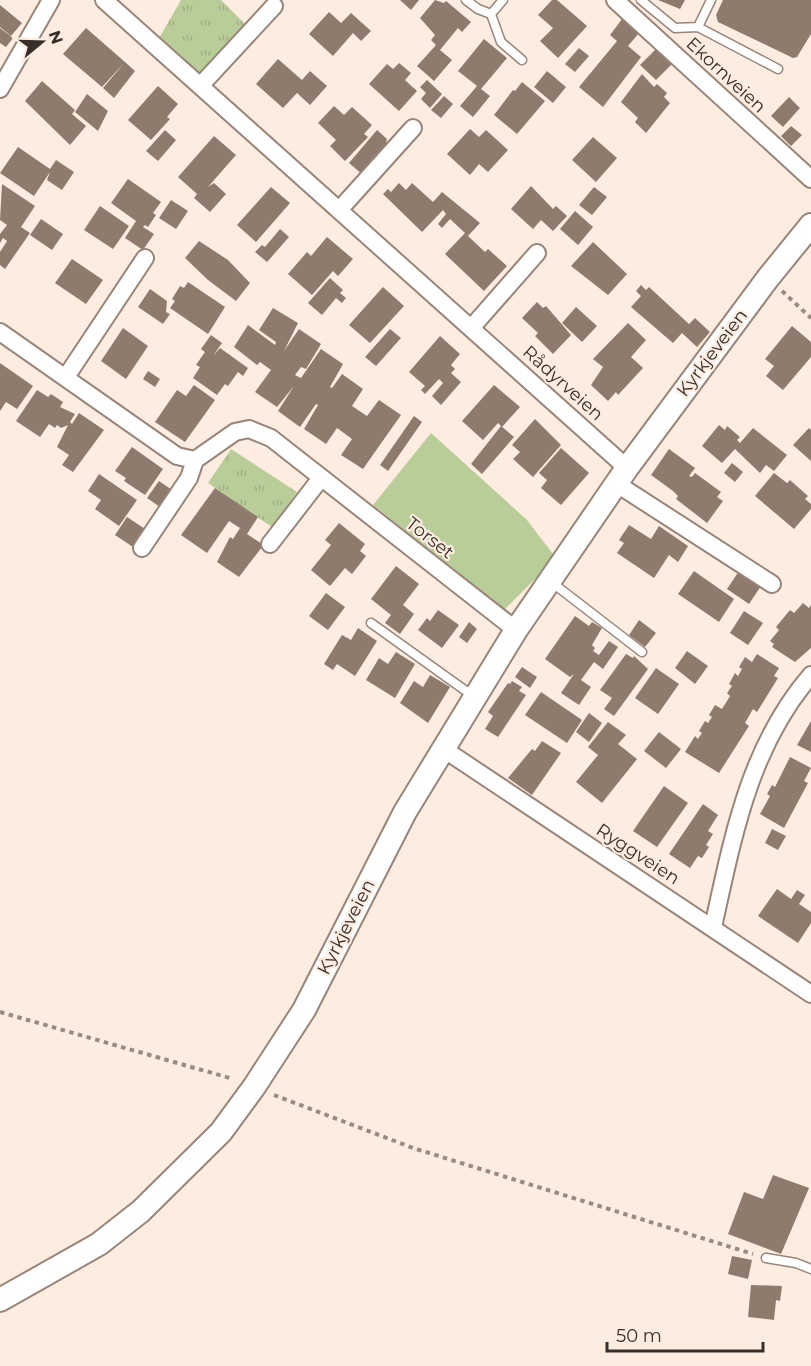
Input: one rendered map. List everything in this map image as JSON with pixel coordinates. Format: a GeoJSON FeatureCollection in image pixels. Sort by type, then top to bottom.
{"type":"FeatureCollection","features":[{"type":"Feature","properties":{"kind":"street"},"geometry":{"type":"LineString","coordinates":[[0,89],[51,0]]}},
{"type":"Feature","properties":{"kind":"street","name":"Rådyrveien"},"geometry":{"type":"LineString","coordinates":[[104,0],[472,327],[622,476]]}},
{"type":"Feature","properties":{"kind":"street","name":"Ekornveien"},"geometry":{"type":"LineString","coordinates":[[615,0],[811,179]]}},
{"type":"Feature","properties":{"kind":"street"},"geometry":{"type":"LineString","coordinates":[[200,86],[274,6]]}},
{"type":"Feature","properties":{"kind":"street"},"geometry":{"type":"LineString","coordinates":[[340,209],[413,128]]}},
{"type":"Feature","properties":{"kind":"street","name":"Kyrkjeveien"},"geometry":{"type":"LineString","coordinates":[[0,1300],[99,1244],[141,1211],[221,1132],[254,1087],[304,1010],[405,812],[516,630],[622,476],[768,278],[811,225]]}},
{"type":"Feature","properties":{"kind":"street"},"geometry":{"type":"LineString","coordinates":[[472,327],[537,253]]}},
{"type":"Feature","properties":{"kind":"street"},"geometry":{"type":"LineString","coordinates":[[66,377],[145,258]]}},
{"type":"Feature","properties":{"kind":"street"},"geometry":{"type":"LineString","coordinates":[[0,332],[177,456],[195,460],[189,478],[142,548]]}},
{"type":"Feature","properties":{"kind":"street","name":"Torset"},"geometry":{"type":"LineString","coordinates":[[195,460],[235,432],[249,429],[272,438],[516,630]]}},
{"type":"Feature","properties":{"kind":"street"},"geometry":{"type":"LineString","coordinates":[[622,476],[772,584]]}},
{"type":"Feature","properties":{"kind":"street"},"geometry":{"type":"LineString","coordinates":[[270,544],[321,478]]}},
{"type":"Feature","properties":{"kind":"street"},"geometry":{"type":"LineString","coordinates":[[713,927],[735,827],[752,774],[776,725],[811,675]]}},
{"type":"Feature","properties":{"kind":"street","name":"Ryggveien"},"geometry":{"type":"LineString","coordinates":[[442,748],[811,993]]}},
{"type":"Feature","properties":{"kind":"lane"},"geometry":{"type":"LineString","coordinates":[[466,0],[477,9],[491,14]]}},
{"type":"Feature","properties":{"kind":"lane"},"geometry":{"type":"LineString","coordinates":[[491,14],[503,0]]}},
{"type":"Feature","properties":{"kind":"lane"},"geometry":{"type":"LineString","coordinates":[[641,0],[675,28],[698,27],[778,69]]}},
{"type":"Feature","properties":{"kind":"lane"},"geometry":{"type":"LineString","coordinates":[[698,27],[711,0]]}},
{"type":"Feature","properties":{"kind":"lane"},"geometry":{"type":"LineString","coordinates":[[491,14],[501,42],[522,60]]}},
{"type":"Feature","properties":{"kind":"lane"},"geometry":{"type":"LineString","coordinates":[[550,581],[642,652]]}},
{"type":"Feature","properties":{"kind":"lane"},"geometry":{"type":"LineString","coordinates":[[371,623],[474,697]]}},
{"type":"Feature","properties":{"kind":"lane"},"geometry":{"type":"LineString","coordinates":[[766,1258],[783,1260],[811,1269]]}},
{"type":"Feature","properties":{"kind":"path"},"geometry":{"type":"LineString","coordinates":[[768,278],[811,318]]}},
{"type":"Feature","properties":{"kind":"path"},"geometry":{"type":"LineString","coordinates":[[0,1012],[158,1056],[254,1087],[413,1148],[604,1210],[766,1258]]}},
{"type":"Feature","properties":{"kind":"green space"},"geometry":{"type":"Polygon","coordinates":[[[181,0],[221,0],[252,31],[204,77],[158,40],[181,0]]]}},
{"type":"Feature","properties":{"kind":"green space"},"geometry":{"type":"Polygon","coordinates":[[[431,433],[527,520],[556,558],[505,609],[373,505],[431,433]]]}},
{"type":"Feature","properties":{"kind":"green space"},"geometry":{"type":"Polygon","coordinates":[[[231,449],[297,492],[272,527],[208,483],[231,449]]]}},
{"type":"Feature","properties":{"kind":"building"},"geometry":{"type":"Polygon","coordinates":[[[400,0],[419,0],[411,10],[400,0]]]}},
{"type":"Feature","properties":{"kind":"building"},"geometry":{"type":"Polygon","coordinates":[[[435,0],[444,3],[446,1],[471,22],[462,32],[458,28],[440,50],[452,60],[434,81],[417,66],[436,45],[431,40],[435,35],[420,18],[435,0]]]}},
{"type":"Feature","properties":{"kind":"building"},"geometry":{"type":"Polygon","coordinates":[[[552,0],[557,0],[587,26],[558,58],[540,41],[553,28],[538,15],[552,0]]]}},
{"type":"Feature","properties":{"kind":"building"},"geometry":{"type":"Polygon","coordinates":[[[658,0],[685,0],[680,9],[658,0]]]}},
{"type":"Feature","properties":{"kind":"building"},"geometry":{"type":"Polygon","coordinates":[[[723,0],[811,0],[811,34],[797,57],[793,58],[718,22],[716,15],[723,0]]]}},
{"type":"Feature","properties":{"kind":"building"},"geometry":{"type":"Polygon","coordinates":[[[0,5],[22,23],[11,36],[0,27],[0,5]]]}},
{"type":"Feature","properties":{"kind":"building"},"geometry":{"type":"Polygon","coordinates":[[[329,12],[341,23],[351,13],[371,31],[361,41],[353,33],[333,56],[309,34],[329,12]]]}},
{"type":"Feature","properties":{"kind":"building"},"geometry":{"type":"Polygon","coordinates":[[[622,19],[639,33],[628,46],[641,57],[603,107],[579,87],[617,41],[610,35],[622,19]]]}},
{"type":"Feature","properties":{"kind":"building"},"geometry":{"type":"Polygon","coordinates":[[[0,28],[13,38],[6,47],[0,43],[0,28]]]}},
{"type":"Feature","properties":{"kind":"building"},"geometry":{"type":"Polygon","coordinates":[[[86,28],[125,62],[102,87],[63,54],[86,28]]]}},
{"type":"Feature","properties":{"kind":"building"},"geometry":{"type":"Polygon","coordinates":[[[484,39],[507,58],[481,89],[490,96],[473,117],[460,106],[477,86],[458,71],[484,39]]]}},
{"type":"Feature","properties":{"kind":"building"},"geometry":{"type":"Polygon","coordinates":[[[579,48],[589,56],[575,72],[565,64],[579,48]]]}},
{"type":"Feature","properties":{"kind":"building"},"geometry":{"type":"Polygon","coordinates":[[[656,49],[672,64],[656,80],[640,65],[656,49]]]}},
{"type":"Feature","properties":{"kind":"building"},"geometry":{"type":"Polygon","coordinates":[[[278,59],[302,80],[310,71],[327,86],[310,105],[297,93],[283,108],[256,84],[278,59]]]}},
{"type":"Feature","properties":{"kind":"building"},"geometry":{"type":"Polygon","coordinates":[[[125,62],[135,71],[114,98],[103,88],[125,62]]]}},
{"type":"Feature","properties":{"kind":"building"},"geometry":{"type":"Polygon","coordinates":[[[399,63],[411,73],[405,80],[417,91],[399,111],[369,84],[387,64],[393,69],[399,63]]]}},
{"type":"Feature","properties":{"kind":"building"},"geometry":{"type":"Polygon","coordinates":[[[547,71],[566,87],[553,103],[534,87],[547,71]]]}},
{"type":"Feature","properties":{"kind":"building"},"geometry":{"type":"Polygon","coordinates":[[[642,74],[654,87],[657,84],[667,93],[664,97],[670,103],[646,133],[635,122],[638,118],[621,102],[642,74]]]}},
{"type":"Feature","properties":{"kind":"building"},"geometry":{"type":"Polygon","coordinates":[[[427,80],[442,94],[430,108],[421,99],[426,93],[420,87],[427,80]]]}},
{"type":"Feature","properties":{"kind":"building"},"geometry":{"type":"Polygon","coordinates":[[[42,81],[75,110],[72,114],[86,126],[70,145],[25,101],[42,81]]]}},
{"type":"Feature","properties":{"kind":"building"},"geometry":{"type":"Polygon","coordinates":[[[522,82],[545,101],[517,134],[494,115],[522,82]]]}},
{"type":"Feature","properties":{"kind":"building"},"geometry":{"type":"Polygon","coordinates":[[[158,86],[178,104],[167,117],[170,119],[151,140],[128,120],[158,86]]]}},
{"type":"Feature","properties":{"kind":"building"},"geometry":{"type":"Polygon","coordinates":[[[87,94],[108,111],[98,131],[75,112],[87,94]]]}},
{"type":"Feature","properties":{"kind":"building"},"geometry":{"type":"Polygon","coordinates":[[[444,96],[453,104],[441,118],[431,110],[444,96]]]}},
{"type":"Feature","properties":{"kind":"building"},"geometry":{"type":"Polygon","coordinates":[[[789,97],[800,108],[783,127],[771,116],[789,97]]]}},
{"type":"Feature","properties":{"kind":"building"},"geometry":{"type":"Polygon","coordinates":[[[334,106],[344,115],[352,107],[372,125],[364,134],[368,137],[345,161],[330,146],[336,140],[318,123],[334,106]]]}},
{"type":"Feature","properties":{"kind":"building"},"geometry":{"type":"Polygon","coordinates":[[[791,126],[802,135],[791,146],[781,136],[791,126]]]}},
{"type":"Feature","properties":{"kind":"building"},"geometry":{"type":"Polygon","coordinates":[[[470,129],[479,137],[486,130],[508,150],[488,172],[479,164],[470,175],[447,154],[470,129]]]}},
{"type":"Feature","properties":{"kind":"building"},"geometry":{"type":"Polygon","coordinates":[[[165,130],[176,140],[158,161],[146,151],[165,130]]]}},
{"type":"Feature","properties":{"kind":"building"},"geometry":{"type":"Polygon","coordinates":[[[377,130],[387,139],[385,148],[362,174],[349,163],[377,130]]]}},
{"type":"Feature","properties":{"kind":"building"},"geometry":{"type":"Polygon","coordinates":[[[214,136],[236,155],[208,187],[214,183],[226,194],[210,212],[194,198],[197,194],[178,177],[214,136]]]}},
{"type":"Feature","properties":{"kind":"building"},"geometry":{"type":"Polygon","coordinates":[[[593,137],[617,158],[596,182],[572,160],[593,137]]]}},
{"type":"Feature","properties":{"kind":"building"},"geometry":{"type":"Polygon","coordinates":[[[18,147],[50,169],[56,160],[74,172],[62,190],[47,180],[50,172],[34,196],[0,173],[18,147]]]}},
{"type":"Feature","properties":{"kind":"building"},"geometry":{"type":"Polygon","coordinates":[[[128,179],[161,202],[153,213],[156,215],[148,227],[145,225],[143,227],[154,234],[143,250],[125,238],[136,221],[111,203],[128,179]]]}},
{"type":"Feature","properties":{"kind":"building"},"geometry":{"type":"Polygon","coordinates":[[[399,183],[406,190],[412,183],[433,202],[442,192],[480,223],[468,236],[485,252],[488,249],[507,266],[484,291],[445,254],[465,233],[450,219],[442,228],[438,224],[446,214],[443,210],[422,232],[383,194],[388,189],[391,192],[399,183]]]}},
{"type":"Feature","properties":{"kind":"building"},"geometry":{"type":"Polygon","coordinates":[[[2,184],[35,206],[21,227],[30,233],[5,269],[0,265],[0,252],[7,241],[3,238],[0,243],[0,234],[7,225],[0,220],[2,184]]]}},
{"type":"Feature","properties":{"kind":"building"},"geometry":{"type":"Polygon","coordinates":[[[531,186],[553,209],[556,206],[567,216],[553,231],[541,220],[533,229],[511,209],[531,186]]]}},
{"type":"Feature","properties":{"kind":"building"},"geometry":{"type":"Polygon","coordinates":[[[271,187],[290,203],[256,242],[237,225],[271,187]]]}},
{"type":"Feature","properties":{"kind":"building"},"geometry":{"type":"Polygon","coordinates":[[[594,187],[607,197],[592,215],[579,205],[594,187]]]}},
{"type":"Feature","properties":{"kind":"building"},"geometry":{"type":"Polygon","coordinates":[[[171,200],[188,211],[176,229],[159,218],[171,200]]]}},
{"type":"Feature","properties":{"kind":"building"},"geometry":{"type":"Polygon","coordinates":[[[100,206],[129,226],[113,249],[84,230],[100,206]]]}},
{"type":"Feature","properties":{"kind":"building"},"geometry":{"type":"Polygon","coordinates":[[[575,211],[593,227],[578,245],[560,229],[575,211]]]}},
{"type":"Feature","properties":{"kind":"building"},"geometry":{"type":"Polygon","coordinates":[[[41,219],[63,234],[52,250],[30,235],[41,219]]]}},
{"type":"Feature","properties":{"kind":"building"},"geometry":{"type":"Polygon","coordinates":[[[280,229],[289,237],[267,262],[255,252],[262,245],[265,247],[280,229]]]}},
{"type":"Feature","properties":{"kind":"building"},"geometry":{"type":"Polygon","coordinates":[[[327,237],[353,259],[338,276],[333,271],[312,295],[288,274],[307,252],[311,256],[327,237]]]}},
{"type":"Feature","properties":{"kind":"building"},"geometry":{"type":"Polygon","coordinates":[[[199,241],[228,260],[250,283],[236,301],[208,280],[185,258],[199,241]]]}},
{"type":"Feature","properties":{"kind":"building"},"geometry":{"type":"Polygon","coordinates":[[[593,242],[627,274],[608,295],[571,266],[593,242]]]}},
{"type":"Feature","properties":{"kind":"building"},"geometry":{"type":"Polygon","coordinates":[[[72,259],[103,280],[86,304],[55,283],[72,259]]]}},
{"type":"Feature","properties":{"kind":"building"},"geometry":{"type":"Polygon","coordinates":[[[330,278],[343,290],[340,293],[346,298],[342,303],[336,298],[322,315],[308,303],[330,278]]]}},
{"type":"Feature","properties":{"kind":"building"},"geometry":{"type":"Polygon","coordinates":[[[188,282],[225,307],[208,334],[170,308],[175,301],[172,299],[180,286],[184,288],[188,282]]]}},
{"type":"Feature","properties":{"kind":"building"},"geometry":{"type":"Polygon","coordinates":[[[641,285],[646,290],[649,287],[689,324],[695,318],[710,332],[697,347],[682,333],[673,343],[631,307],[641,296],[636,291],[641,285]]]}},
{"type":"Feature","properties":{"kind":"building"},"geometry":{"type":"Polygon","coordinates":[[[383,287],[404,306],[370,343],[349,325],[383,287]]]}},
{"type":"Feature","properties":{"kind":"building"},"geometry":{"type":"Polygon","coordinates":[[[150,289],[167,301],[166,312],[170,314],[163,324],[138,307],[150,289]]]}},
{"type":"Feature","properties":{"kind":"building"},"geometry":{"type":"Polygon","coordinates":[[[537,302],[543,308],[546,306],[571,335],[553,354],[535,336],[538,333],[522,318],[537,302]]]}},
{"type":"Feature","properties":{"kind":"building"},"geometry":{"type":"Polygon","coordinates":[[[576,307],[597,326],[582,342],[562,323],[576,307]]]}},
{"type":"Feature","properties":{"kind":"building"},"geometry":{"type":"Polygon","coordinates":[[[273,308],[298,323],[284,351],[299,329],[321,344],[306,369],[301,367],[295,375],[301,378],[321,349],[343,364],[330,387],[332,388],[342,374],[363,389],[352,406],[367,416],[379,400],[401,415],[363,469],[341,455],[352,439],[337,428],[326,444],[304,429],[318,405],[316,404],[300,427],[278,411],[294,386],[277,407],[255,392],[271,370],[260,362],[257,365],[234,347],[248,325],[275,345],[276,342],[259,330],[273,308]]]}},
{"type":"Feature","properties":{"kind":"building"},"geometry":{"type":"Polygon","coordinates":[[[628,323],[646,340],[631,357],[643,368],[618,395],[616,392],[608,401],[591,385],[603,367],[593,359],[628,323]]]}},
{"type":"Feature","properties":{"kind":"building"},"geometry":{"type":"Polygon","coordinates":[[[792,326],[811,342],[811,357],[783,390],[766,376],[774,366],[765,359],[792,326]]]}},
{"type":"Feature","properties":{"kind":"building"},"geometry":{"type":"Polygon","coordinates":[[[123,328],[148,346],[126,379],[101,361],[123,328]]]}},
{"type":"Feature","properties":{"kind":"building"},"geometry":{"type":"Polygon","coordinates":[[[390,329],[401,338],[376,366],[365,357],[390,329]]]}},
{"type":"Feature","properties":{"kind":"building"},"geometry":{"type":"Polygon","coordinates":[[[211,335],[222,343],[213,356],[220,348],[248,368],[243,376],[238,372],[228,386],[225,384],[217,395],[193,378],[200,367],[196,365],[205,352],[201,349],[211,335]]]}},
{"type":"Feature","properties":{"kind":"building"},"geometry":{"type":"Polygon","coordinates":[[[440,336],[460,354],[451,365],[455,369],[451,373],[461,382],[441,405],[432,396],[443,383],[439,379],[425,394],[421,390],[425,386],[409,372],[440,336]]]}},
{"type":"Feature","properties":{"kind":"building"},"geometry":{"type":"Polygon","coordinates":[[[0,363],[33,386],[17,409],[6,402],[0,411],[0,363]]]}},
{"type":"Feature","properties":{"kind":"building"},"geometry":{"type":"Polygon","coordinates":[[[148,371],[160,379],[155,387],[143,379],[148,371]]]}},
{"type":"Feature","properties":{"kind":"building"},"geometry":{"type":"Polygon","coordinates":[[[194,385],[215,400],[185,442],[155,422],[177,390],[186,396],[194,385]]]}},
{"type":"Feature","properties":{"kind":"building"},"geometry":{"type":"Polygon","coordinates":[[[494,385],[520,407],[502,427],[498,423],[483,440],[462,421],[494,385]]]}},
{"type":"Feature","properties":{"kind":"building"},"geometry":{"type":"Polygon","coordinates":[[[37,390],[48,397],[51,394],[63,402],[60,407],[75,414],[70,422],[72,424],[79,413],[104,430],[73,472],[62,465],[69,455],[57,447],[68,425],[61,428],[57,425],[55,428],[49,424],[40,437],[16,421],[37,390]]]}},
{"type":"Feature","properties":{"kind":"building"},"geometry":{"type":"Polygon","coordinates":[[[414,416],[422,422],[388,471],[380,465],[414,416]]]}},
{"type":"Feature","properties":{"kind":"building"},"geometry":{"type":"Polygon","coordinates":[[[535,419],[561,445],[533,477],[513,459],[520,452],[512,445],[535,419]]]}},
{"type":"Feature","properties":{"kind":"building"},"geometry":{"type":"Polygon","coordinates":[[[719,425],[725,430],[727,426],[740,437],[737,440],[740,443],[753,428],[787,455],[774,471],[766,465],[760,473],[735,449],[722,463],[702,446],[719,425]]]}},
{"type":"Feature","properties":{"kind":"building"},"geometry":{"type":"Polygon","coordinates":[[[501,426],[514,437],[482,474],[471,464],[501,426]]]}},
{"type":"Feature","properties":{"kind":"building"},"geometry":{"type":"Polygon","coordinates":[[[809,428],[811,430],[811,461],[793,445],[809,428]]]}},
{"type":"Feature","properties":{"kind":"building"},"geometry":{"type":"Polygon","coordinates":[[[132,447],[163,469],[145,495],[124,481],[126,478],[115,471],[132,447]]]}},
{"type":"Feature","properties":{"kind":"building"},"geometry":{"type":"Polygon","coordinates":[[[561,448],[589,473],[561,505],[541,488],[547,480],[539,473],[561,448]]]}},
{"type":"Feature","properties":{"kind":"building"},"geometry":{"type":"Polygon","coordinates":[[[669,449],[695,468],[689,476],[692,477],[695,473],[721,492],[717,497],[723,501],[707,523],[676,499],[678,496],[673,491],[651,475],[669,449]]]}},
{"type":"Feature","properties":{"kind":"building"},"geometry":{"type":"Polygon","coordinates":[[[732,463],[743,472],[735,482],[724,473],[732,463]]]}},
{"type":"Feature","properties":{"kind":"building"},"geometry":{"type":"Polygon","coordinates":[[[774,473],[787,483],[790,480],[808,496],[805,499],[811,504],[811,509],[794,529],[755,496],[774,473]]]}},
{"type":"Feature","properties":{"kind":"building"},"geometry":{"type":"Polygon","coordinates":[[[99,474],[137,500],[119,526],[95,509],[101,500],[88,491],[99,474]]]}},
{"type":"Feature","properties":{"kind":"building"},"geometry":{"type":"Polygon","coordinates":[[[159,481],[172,490],[160,507],[147,498],[159,481]]]}},
{"type":"Feature","properties":{"kind":"building"},"geometry":{"type":"Polygon","coordinates":[[[215,488],[258,517],[247,534],[262,544],[262,547],[239,577],[217,562],[230,537],[233,539],[240,528],[229,521],[207,553],[181,535],[215,488]]]}},
{"type":"Feature","properties":{"kind":"building"},"geometry":{"type":"Polygon","coordinates":[[[127,517],[145,529],[133,547],[115,535],[127,517]]]}},
{"type":"Feature","properties":{"kind":"building"},"geometry":{"type":"Polygon","coordinates":[[[339,523],[365,544],[360,551],[366,556],[352,574],[345,568],[330,586],[311,570],[331,545],[325,540],[339,523]]]}},
{"type":"Feature","properties":{"kind":"building"},"geometry":{"type":"Polygon","coordinates":[[[629,525],[651,539],[659,526],[688,546],[678,562],[669,555],[654,578],[617,553],[624,543],[619,540],[629,525]]]}},
{"type":"Feature","properties":{"kind":"building"},"geometry":{"type":"Polygon","coordinates":[[[396,566],[419,584],[403,605],[414,614],[400,634],[385,623],[391,615],[371,599],[396,566]]]}},
{"type":"Feature","properties":{"kind":"building"},"geometry":{"type":"Polygon","coordinates":[[[694,571],[734,599],[719,622],[678,594],[694,571]]]}},
{"type":"Feature","properties":{"kind":"building"},"geometry":{"type":"Polygon","coordinates":[[[739,571],[761,586],[749,604],[727,589],[739,571]]]}},
{"type":"Feature","properties":{"kind":"building"},"geometry":{"type":"Polygon","coordinates":[[[326,593],[345,607],[328,630],[309,616],[326,593]]]}},
{"type":"Feature","properties":{"kind":"building"},"geometry":{"type":"Polygon","coordinates":[[[803,603],[809,608],[811,605],[811,648],[795,662],[772,647],[774,644],[770,641],[779,630],[776,627],[790,610],[794,613],[803,603]]]}},
{"type":"Feature","properties":{"kind":"building"},"geometry":{"type":"Polygon","coordinates":[[[438,610],[459,625],[442,648],[418,630],[427,618],[430,621],[438,610]]]}},
{"type":"Feature","properties":{"kind":"building"},"geometry":{"type":"Polygon","coordinates":[[[744,611],[763,623],[748,645],[730,633],[744,611]]]}},
{"type":"Feature","properties":{"kind":"building"},"geometry":{"type":"Polygon","coordinates":[[[575,616],[589,626],[592,622],[602,628],[592,645],[595,648],[593,651],[599,655],[609,641],[618,647],[603,669],[594,662],[581,680],[591,687],[579,705],[561,693],[574,674],[570,677],[545,659],[575,616]]]}},
{"type":"Feature","properties":{"kind":"building"},"geometry":{"type":"Polygon","coordinates":[[[639,620],[656,633],[645,647],[629,635],[639,620]]]}},
{"type":"Feature","properties":{"kind":"building"},"geometry":{"type":"Polygon","coordinates":[[[469,622],[477,629],[467,643],[459,637],[469,622]]]}},
{"type":"Feature","properties":{"kind":"building"},"geometry":{"type":"Polygon","coordinates":[[[358,628],[377,641],[355,676],[337,664],[333,670],[324,664],[342,635],[351,640],[358,628]]]}},
{"type":"Feature","properties":{"kind":"building"},"geometry":{"type":"Polygon","coordinates":[[[687,651],[708,666],[695,684],[675,668],[687,651]]]}},
{"type":"Feature","properties":{"kind":"building"},"geometry":{"type":"Polygon","coordinates":[[[396,652],[415,664],[395,698],[366,680],[379,658],[388,664],[396,652]]]}},
{"type":"Feature","properties":{"kind":"building"},"geometry":{"type":"Polygon","coordinates":[[[626,654],[633,658],[634,656],[648,669],[614,716],[604,709],[612,698],[600,690],[626,654]]]}},
{"type":"Feature","properties":{"kind":"building"},"geometry":{"type":"Polygon","coordinates":[[[757,654],[779,668],[774,676],[778,678],[757,712],[753,709],[745,723],[749,726],[719,773],[685,752],[695,736],[698,739],[702,733],[699,731],[705,721],[708,723],[712,717],[709,715],[715,705],[722,709],[730,696],[727,693],[732,686],[729,684],[735,673],[738,676],[742,669],[739,667],[745,657],[752,662],[757,654]]]}},
{"type":"Feature","properties":{"kind":"building"},"geometry":{"type":"Polygon","coordinates":[[[522,667],[537,677],[530,688],[515,677],[522,667]]]}},
{"type":"Feature","properties":{"kind":"building"},"geometry":{"type":"Polygon","coordinates":[[[656,668],[679,684],[658,714],[635,698],[656,668]]]}},
{"type":"Feature","properties":{"kind":"building"},"geometry":{"type":"Polygon","coordinates":[[[430,675],[450,687],[428,723],[400,703],[414,681],[423,687],[430,675]]]}},
{"type":"Feature","properties":{"kind":"building"},"geometry":{"type":"Polygon","coordinates":[[[512,681],[522,687],[519,691],[526,695],[498,737],[485,729],[493,716],[488,712],[508,683],[512,681]]]}},
{"type":"Feature","properties":{"kind":"building"},"geometry":{"type":"Polygon","coordinates":[[[541,692],[582,720],[567,743],[525,715],[541,692]]]}},
{"type":"Feature","properties":{"kind":"building"},"geometry":{"type":"Polygon","coordinates":[[[589,713],[602,723],[589,742],[576,732],[589,713]]]}},
{"type":"Feature","properties":{"kind":"building"},"geometry":{"type":"Polygon","coordinates":[[[811,721],[811,752],[797,745],[811,721]]]}},
{"type":"Feature","properties":{"kind":"building"},"geometry":{"type":"Polygon","coordinates":[[[608,722],[626,735],[618,744],[637,759],[602,803],[576,782],[598,755],[588,747],[608,722]]]}},
{"type":"Feature","properties":{"kind":"building"},"geometry":{"type":"Polygon","coordinates":[[[659,732],[681,749],[666,768],[644,751],[659,732]]]}},
{"type":"Feature","properties":{"kind":"building"},"geometry":{"type":"Polygon","coordinates":[[[542,741],[561,753],[532,795],[508,778],[532,749],[535,751],[542,741]]]}},
{"type":"Feature","properties":{"kind":"building"},"geometry":{"type":"Polygon","coordinates":[[[790,757],[811,768],[804,781],[808,783],[784,828],[760,814],[770,796],[767,794],[772,785],[775,787],[790,757]]]}},
{"type":"Feature","properties":{"kind":"building"},"geometry":{"type":"Polygon","coordinates":[[[664,786],[688,803],[657,847],[633,831],[664,786]]]}},
{"type":"Feature","properties":{"kind":"building"},"geometry":{"type":"Polygon","coordinates":[[[703,804],[718,815],[708,831],[713,834],[706,845],[709,847],[702,858],[698,856],[690,868],[669,854],[703,804]]]}},
{"type":"Feature","properties":{"kind":"building"},"geometry":{"type":"Polygon","coordinates":[[[772,829],[786,836],[778,850],[765,843],[772,829]]]}},
{"type":"Feature","properties":{"kind":"building"},"geometry":{"type":"Polygon","coordinates":[[[777,889],[791,899],[797,890],[805,895],[799,904],[811,912],[811,923],[798,943],[758,916],[777,889]]]}},
{"type":"Feature","properties":{"kind":"building"},"geometry":{"type":"Polygon","coordinates":[[[773,1175],[809,1188],[781,1254],[728,1234],[744,1192],[763,1199],[773,1175]]]}},
{"type":"Feature","properties":{"kind":"building"},"geometry":{"type":"Polygon","coordinates":[[[732,1256],[752,1260],[748,1279],[728,1274],[732,1256]]]}},
{"type":"Feature","properties":{"kind":"building"},"geometry":{"type":"Polygon","coordinates":[[[751,1285],[782,1286],[780,1301],[776,1300],[774,1320],[748,1317],[751,1285]]]}}]}
